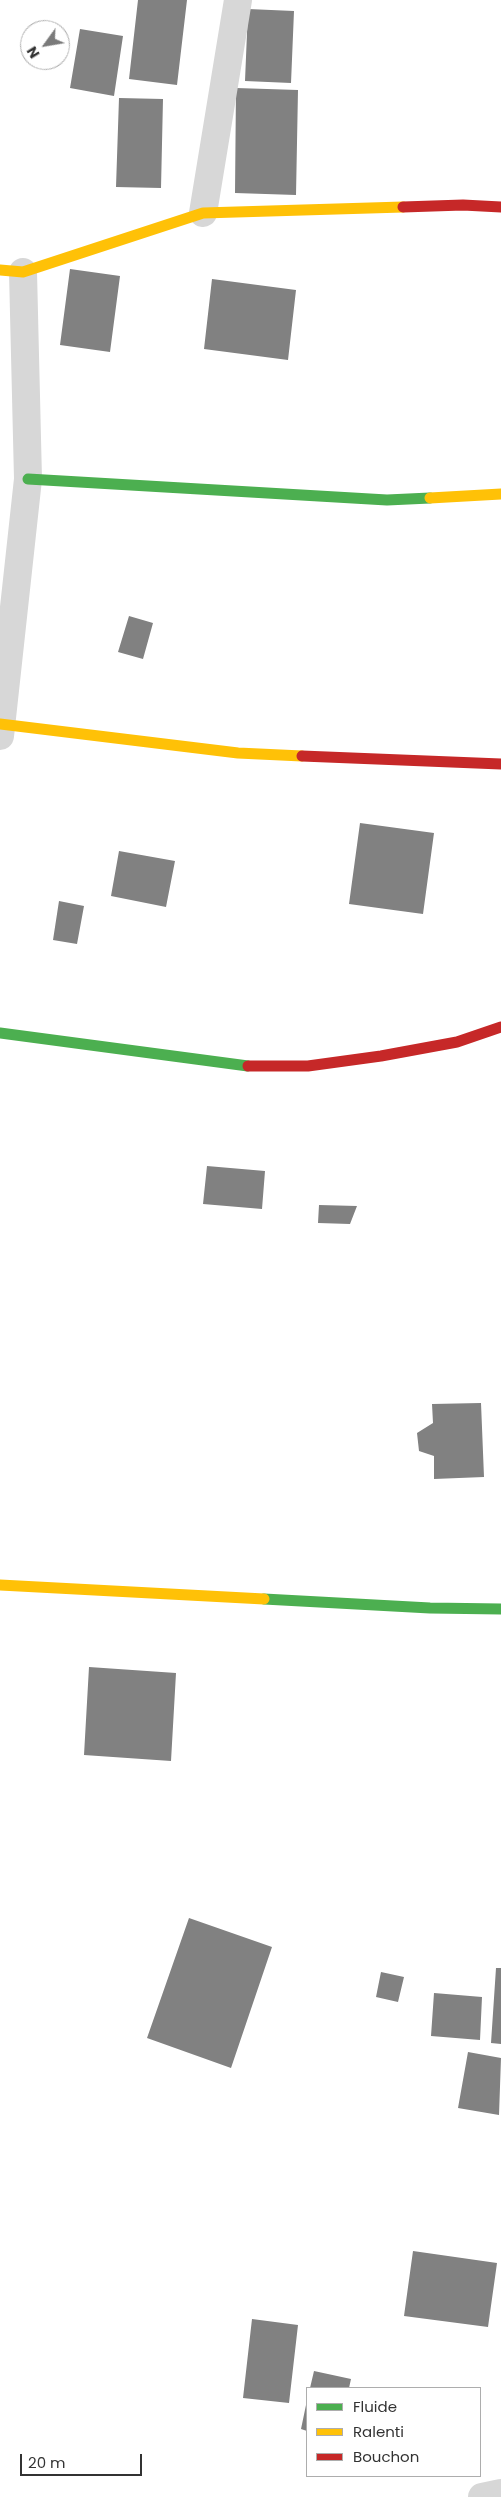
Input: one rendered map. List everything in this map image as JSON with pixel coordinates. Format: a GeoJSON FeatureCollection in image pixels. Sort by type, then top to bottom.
{"type":"FeatureCollection","features":[{"type":"Feature","properties":{"kind":"street"},"geometry":{"type":"LineString","coordinates":[[203,213],[238,0]]}},
{"type":"Feature","properties":{"kind":"street"},"geometry":{"type":"LineString","coordinates":[[501,207],[463,205],[203,213],[12,271],[28,479],[1,728],[238,753],[501,764]]}},
{"type":"Feature","properties":{"kind":"street"},"geometry":{"type":"LineString","coordinates":[[28,479],[387,500],[501,494]]}},
{"type":"Feature","properties":{"kind":"street"},"geometry":{"type":"LineString","coordinates":[[0,1033],[249,1066],[308,1066],[382,1056],[457,1042],[501,1027]]}},
{"type":"Feature","properties":{"kind":"street"},"geometry":{"type":"LineString","coordinates":[[0,1585],[430,1608],[501,1610]]}},
{"type":"Feature","properties":{"kind":"street"},"geometry":{"type":"LineString","coordinates":[[482,2497],[501,2492]]}},
{"type":"Feature","properties":{"kind":"building"},"geometry":{"type":"Polygon","coordinates":[[[138,0],[187,0],[177,85],[129,79],[138,0]]]}},
{"type":"Feature","properties":{"kind":"building"},"geometry":{"type":"Polygon","coordinates":[[[248,9],[294,11],[291,83],[245,81],[248,9]]]}},
{"type":"Feature","properties":{"kind":"building"},"geometry":{"type":"Polygon","coordinates":[[[80,29],[123,36],[114,96],[70,88],[80,29]]]}},
{"type":"Feature","properties":{"kind":"building"},"geometry":{"type":"Polygon","coordinates":[[[236,88],[298,90],[296,195],[235,193],[236,88]]]}},
{"type":"Feature","properties":{"kind":"building"},"geometry":{"type":"Polygon","coordinates":[[[119,98],[163,99],[161,188],[116,187],[119,98]]]}},
{"type":"Feature","properties":{"kind":"building"},"geometry":{"type":"Polygon","coordinates":[[[70,269],[120,276],[110,352],[60,345],[70,269]]]}},
{"type":"Feature","properties":{"kind":"building"},"geometry":{"type":"Polygon","coordinates":[[[212,279],[296,290],[288,360],[204,349],[212,279]]]}},
{"type":"Feature","properties":{"kind":"building"},"geometry":{"type":"Polygon","coordinates":[[[129,616],[153,623],[143,659],[118,652],[129,616]]]}},
{"type":"Feature","properties":{"kind":"building"},"geometry":{"type":"Polygon","coordinates":[[[360,823],[434,833],[423,914],[349,904],[360,823]]]}},
{"type":"Feature","properties":{"kind":"building"},"geometry":{"type":"Polygon","coordinates":[[[119,851],[175,861],[166,907],[111,896],[119,851]]]}},
{"type":"Feature","properties":{"kind":"building"},"geometry":{"type":"Polygon","coordinates":[[[59,901],[84,906],[77,944],[53,940],[59,901]]]}},
{"type":"Feature","properties":{"kind":"building"},"geometry":{"type":"Polygon","coordinates":[[[207,1166],[265,1171],[262,1209],[203,1204],[207,1166]]]}},
{"type":"Feature","properties":{"kind":"building"},"geometry":{"type":"Polygon","coordinates":[[[319,1205],[357,1206],[350,1224],[318,1223],[319,1205]]]}},
{"type":"Feature","properties":{"kind":"building"},"geometry":{"type":"Polygon","coordinates":[[[481,1403],[484,1477],[434,1479],[434,1456],[419,1451],[417,1433],[433,1423],[432,1404],[481,1403]]]}},
{"type":"Feature","properties":{"kind":"building"},"geometry":{"type":"Polygon","coordinates":[[[89,1667],[176,1673],[171,1761],[84,1755],[89,1667]]]}},
{"type":"Feature","properties":{"kind":"building"},"geometry":{"type":"Polygon","coordinates":[[[189,1918],[272,1947],[231,2068],[147,2038],[189,1918]]]}},
{"type":"Feature","properties":{"kind":"building"},"geometry":{"type":"Polygon","coordinates":[[[496,1968],[501,1968],[501,2044],[491,2043],[496,1968]]]}},
{"type":"Feature","properties":{"kind":"building"},"geometry":{"type":"Polygon","coordinates":[[[381,1972],[404,1977],[398,2002],[376,1997],[381,1972]]]}},
{"type":"Feature","properties":{"kind":"building"},"geometry":{"type":"Polygon","coordinates":[[[434,1993],[482,1997],[480,2040],[431,2036],[434,1993]]]}},
{"type":"Feature","properties":{"kind":"building"},"geometry":{"type":"Polygon","coordinates":[[[468,2052],[501,2058],[499,2115],[458,2108],[468,2052]]]}},
{"type":"Feature","properties":{"kind":"building"},"geometry":{"type":"Polygon","coordinates":[[[413,2251],[497,2263],[488,2327],[404,2316],[413,2251]]]}},
{"type":"Feature","properties":{"kind":"building"},"geometry":{"type":"Polygon","coordinates":[[[252,2319],[298,2325],[289,2403],[243,2398],[252,2319]]]}},
{"type":"Feature","properties":{"kind":"building"},"geometry":{"type":"Polygon","coordinates":[[[314,2371],[351,2379],[349,2387],[310,2387],[314,2371]]]}},
{"type":"Feature","properties":{"kind":"building"},"geometry":{"type":"Polygon","coordinates":[[[306,2405],[306,2431],[301,2429],[306,2405]]]}},
{"type":"Feature","properties":{"kind":"traffic: fast"},"geometry":{"type":"LineString","coordinates":[[28,479],[387,500],[430,498]]}},
{"type":"Feature","properties":{"kind":"traffic: fast"},"geometry":{"type":"LineString","coordinates":[[0,1033],[248,1066]]}},
{"type":"Feature","properties":{"kind":"traffic: fast"},"geometry":{"type":"LineString","coordinates":[[264,1599],[430,1608],[501,1609]]}},
{"type":"Feature","properties":{"kind":"traffic: slow"},"geometry":{"type":"LineString","coordinates":[[0,270],[23,272],[203,213],[403,207]]}},
{"type":"Feature","properties":{"kind":"traffic: slow"},"geometry":{"type":"LineString","coordinates":[[430,498],[501,494]]}},
{"type":"Feature","properties":{"kind":"traffic: slow"},"geometry":{"type":"LineString","coordinates":[[0,724],[238,753],[302,756]]}},
{"type":"Feature","properties":{"kind":"traffic: slow"},"geometry":{"type":"LineString","coordinates":[[0,1585],[264,1599]]}},
{"type":"Feature","properties":{"kind":"traffic: jam"},"geometry":{"type":"LineString","coordinates":[[403,207],[463,205],[501,207]]}},
{"type":"Feature","properties":{"kind":"traffic: jam"},"geometry":{"type":"LineString","coordinates":[[302,756],[501,764]]}},
{"type":"Feature","properties":{"kind":"traffic: jam"},"geometry":{"type":"LineString","coordinates":[[248,1066],[308,1066],[381,1056],[457,1042],[501,1027]]}}]}
